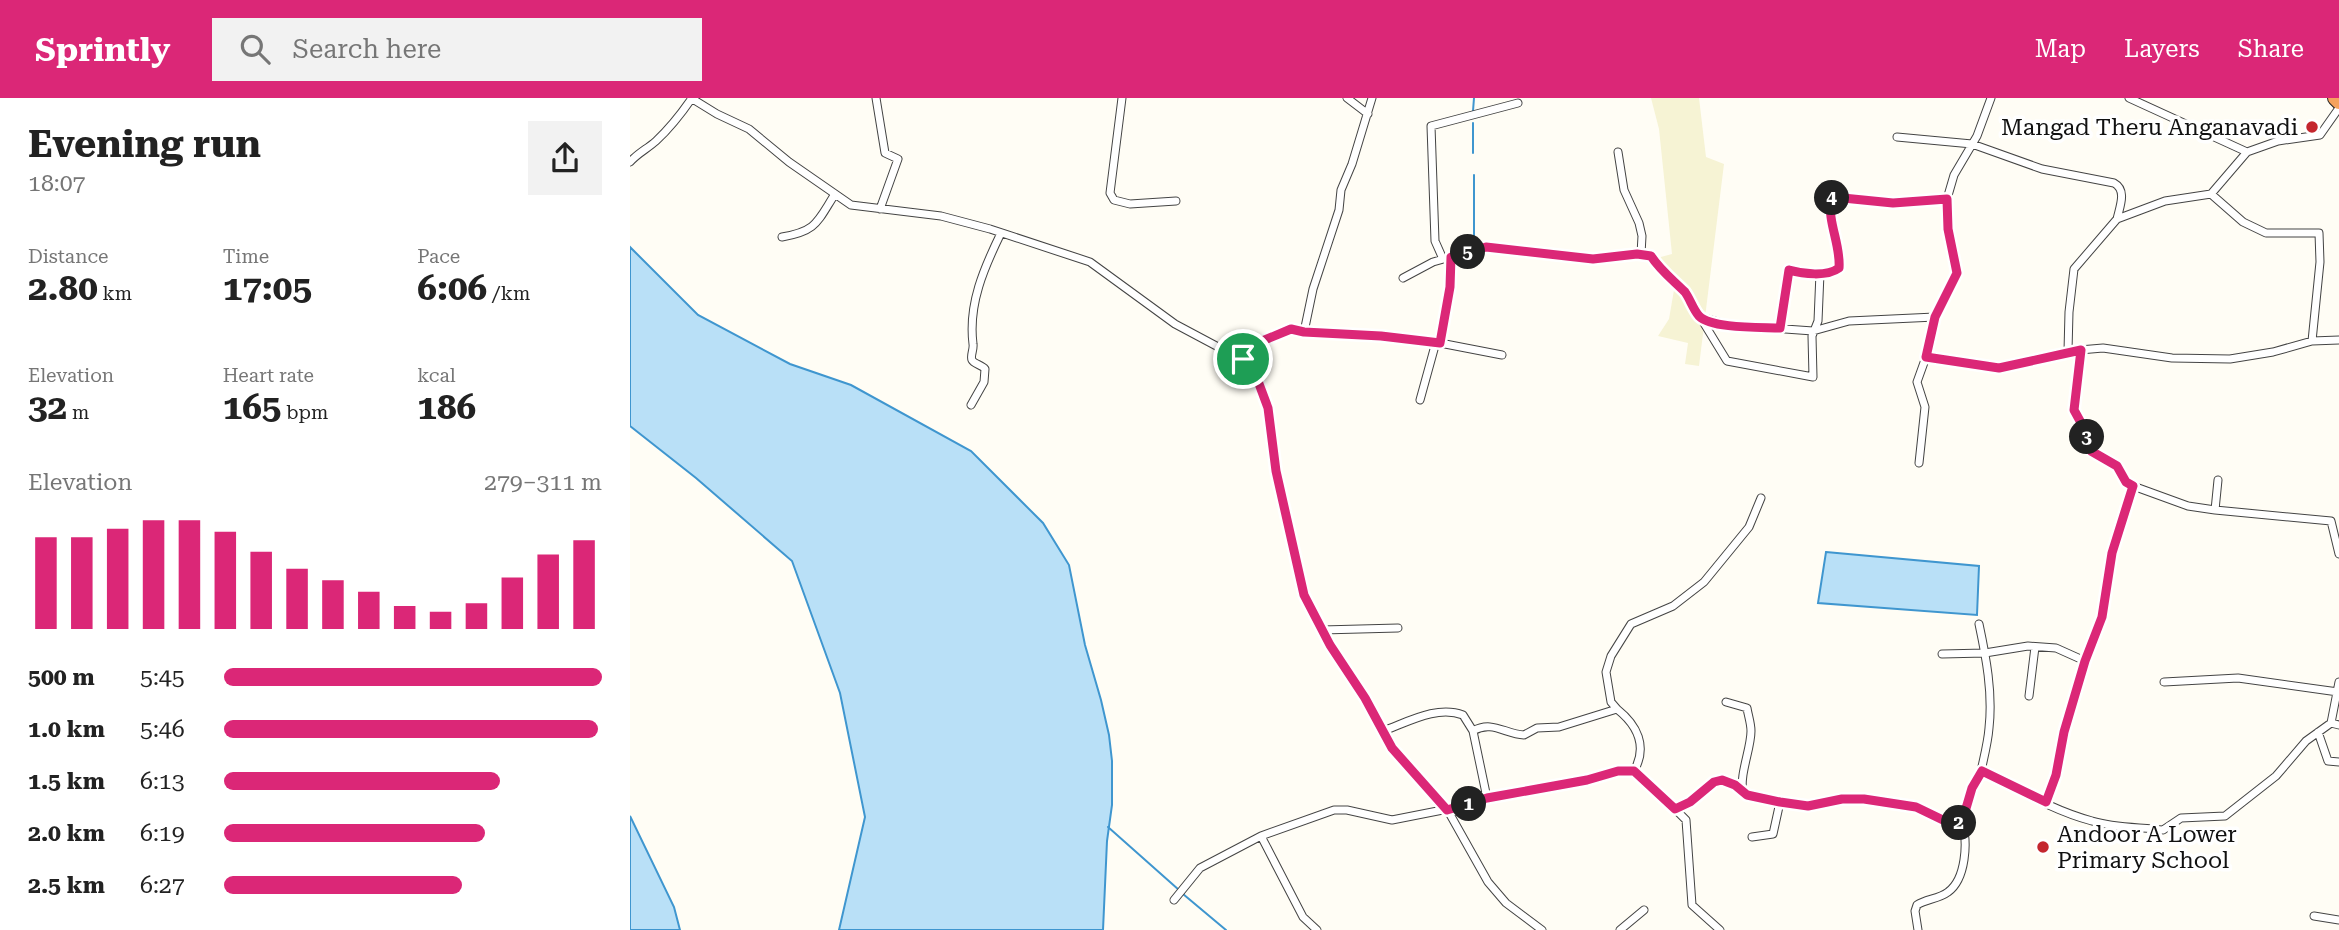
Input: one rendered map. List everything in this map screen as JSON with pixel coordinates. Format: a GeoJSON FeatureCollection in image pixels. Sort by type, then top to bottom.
{"type":"FeatureCollection","features":[{"type":"Feature","properties":{"kind":"highway"},"geometry":{"type":"LineString","coordinates":[[2335,98],[2339,102]]}},
{"type":"Feature","properties":{"kind":"street"},"geometry":{"type":"LineString","coordinates":[[630,162],[670,128],[692,98],[716,114],[749,130],[851,205],[941,216],[1090,262],[1175,324],[1252,365],[1268,408],[1276,471],[1304,595],[1392,748],[1447,810],[1488,883],[1506,903],[1542,930]]}},
{"type":"Feature","properties":{"kind":"street"},"geometry":{"type":"LineString","coordinates":[[876,98],[885,153],[898,159],[880,209]]}},
{"type":"Feature","properties":{"kind":"street"},"geometry":{"type":"LineString","coordinates":[[1122,98],[1110,193],[1114,200],[1130,204],[1176,201]]}},
{"type":"Feature","properties":{"kind":"street"},"geometry":{"type":"LineString","coordinates":[[1347,98],[1367,114]]}},
{"type":"Feature","properties":{"kind":"street"},"geometry":{"type":"LineString","coordinates":[[1304,332],[1313,289],[1339,210],[1341,190],[1352,164],[1372,98]]}},
{"type":"Feature","properties":{"kind":"street"},"geometry":{"type":"LineString","coordinates":[[1920,463],[1925,407],[1917,382],[1935,317],[1957,273],[1948,229],[1947,199],[1954,176],[1972,144],[1991,98]]}},
{"type":"Feature","properties":{"kind":"street"},"geometry":{"type":"LineString","coordinates":[[2129,98],[2248,152]]}},
{"type":"Feature","properties":{"kind":"street"},"geometry":{"type":"LineString","coordinates":[[1420,400],[1438,343],[1450,287],[1447,258],[1436,240],[1431,126],[1518,103]]}},
{"type":"Feature","properties":{"kind":"street"},"geometry":{"type":"LineString","coordinates":[[2068,351],[2074,269],[2118,219],[2165,201],[2211,194],[2248,152],[2278,141],[2320,135],[2339,108]]}},
{"type":"Feature","properties":{"kind":"street"},"geometry":{"type":"LineString","coordinates":[[1897,137],[1972,144],[2042,169],[2113,183],[2120,186],[2122,191],[2118,219]]}},
{"type":"Feature","properties":{"kind":"street"},"geometry":{"type":"LineString","coordinates":[[1618,152],[1624,190],[1639,223],[1641,254]]}},
{"type":"Feature","properties":{"kind":"street"},"geometry":{"type":"LineString","coordinates":[[782,237],[809,230],[835,194]]}},
{"type":"Feature","properties":{"kind":"street"},"geometry":{"type":"LineString","coordinates":[[2211,194],[2243,222],[2266,233],[2319,233],[2320,262],[2312,341]]}},
{"type":"Feature","properties":{"kind":"street"},"geometry":{"type":"LineString","coordinates":[[1780,328],[1789,270],[1819,273],[1837,271],[1839,268],[1840,259],[1830,213],[1831,198],[1893,203],[1947,199]]}},
{"type":"Feature","properties":{"kind":"street"},"geometry":{"type":"LineString","coordinates":[[971,405],[986,375],[985,369],[973,362],[971,357],[974,345],[971,329],[973,306],[985,267],[1001,233]]}},
{"type":"Feature","properties":{"kind":"street"},"geometry":{"type":"LineString","coordinates":[[1403,278],[1433,262],[1486,247],[1593,259],[1641,254],[1651,256],[1686,294],[1727,361],[1813,377],[1813,331],[1818,321],[1819,273]]}},
{"type":"Feature","properties":{"kind":"street"},"geometry":{"type":"LineString","coordinates":[[1700,317],[1729,325],[1813,331],[1849,321],[1935,317]]}},
{"type":"Feature","properties":{"kind":"street"},"geometry":{"type":"LineString","coordinates":[[1243,359],[1255,344],[1291,329],[1304,332],[1365,334],[1438,343],[1502,355]]}},
{"type":"Feature","properties":{"kind":"street"},"geometry":{"type":"LineString","coordinates":[[1926,357],[1999,368],[2068,351],[2104,348],[2172,358],[2230,359],[2273,352],[2312,341],[2339,340]]}},
{"type":"Feature","properties":{"kind":"street"},"geometry":{"type":"LineString","coordinates":[[2081,350],[2074,410],[2085,430],[2091,451],[2117,466],[2126,482],[2188,506],[2331,521],[2339,554]]}},
{"type":"Feature","properties":{"kind":"street"},"geometry":{"type":"LineString","coordinates":[[2215,510],[2218,481]]}},
{"type":"Feature","properties":{"kind":"street"},"geometry":{"type":"LineString","coordinates":[[2046,802],[2056,775],[2064,732],[2085,661],[2102,617],[2112,553],[2133,486]]}},
{"type":"Feature","properties":{"kind":"street"},"geometry":{"type":"LineString","coordinates":[[1634,771],[1638,760],[1639,735],[1633,723],[1611,702],[1605,672],[1611,656],[1631,624],[1673,606],[1704,582],[1749,527],[1761,498]]}},
{"type":"Feature","properties":{"kind":"street"},"geometry":{"type":"LineString","coordinates":[[1918,930],[1915,911],[1917,905],[1944,895],[1956,884],[1964,859],[1962,822],[1972,788],[1982,771],[1989,728],[1985,653],[1979,624]]}},
{"type":"Feature","properties":{"kind":"street"},"geometry":{"type":"LineString","coordinates":[[1322,630],[1398,628]]}},
{"type":"Feature","properties":{"kind":"street"},"geometry":{"type":"LineString","coordinates":[[1942,654],[1985,653],[2035,647],[2056,648],[2085,661]]}},
{"type":"Feature","properties":{"kind":"street"},"geometry":{"type":"LineString","coordinates":[[2029,696],[2035,647]]}},
{"type":"Feature","properties":{"kind":"street"},"geometry":{"type":"LineString","coordinates":[[2164,682],[2238,678],[2337,692]]}},
{"type":"Feature","properties":{"kind":"street"},"geometry":{"type":"LineString","coordinates":[[1982,771],[2091,821],[2163,830],[2181,818],[2225,816],[2276,776],[2305,741],[2335,724],[2339,682]]}},
{"type":"Feature","properties":{"kind":"street"},"geometry":{"type":"LineString","coordinates":[[1726,702],[1747,708],[1751,732],[1745,754],[1741,789]]}},
{"type":"Feature","properties":{"kind":"street"},"geometry":{"type":"LineString","coordinates":[[1473,731],[1492,726],[1524,735],[1537,727],[1559,727],[1617,709]]}},
{"type":"Feature","properties":{"kind":"street"},"geometry":{"type":"LineString","coordinates":[[1383,730],[1432,714],[1448,711],[1463,715],[1473,731],[1487,798]]}},
{"type":"Feature","properties":{"kind":"street"},"geometry":{"type":"LineString","coordinates":[[2318,732],[2329,761],[2339,762]]}},
{"type":"Feature","properties":{"kind":"street"},"geometry":{"type":"LineString","coordinates":[[1176,898],[1200,868],[1261,836],[1334,810],[1347,810],[1392,820],[1447,810],[1487,798],[1587,780],[1618,771],[1634,771],[1686,820],[1692,905],[1720,930]]}},
{"type":"Feature","properties":{"kind":"street"},"geometry":{"type":"LineString","coordinates":[[1675,809],[1690,802],[1714,782],[1722,780],[1747,795],[1780,802],[1808,806],[1842,799],[1864,799],[1916,807],[1945,821],[1962,822]]}},
{"type":"Feature","properties":{"kind":"street"},"geometry":{"type":"LineString","coordinates":[[1752,837],[1773,834],[1780,802]]}},
{"type":"Feature","properties":{"kind":"street"},"geometry":{"type":"LineString","coordinates":[[1261,836],[1303,917],[1317,930]]}},
{"type":"Feature","properties":{"kind":"street"},"geometry":{"type":"LineString","coordinates":[[1620,930],[1644,910]]}},
{"type":"Feature","properties":{"kind":"street"},"geometry":{"type":"LineString","coordinates":[[2315,916],[2339,920]]}},
{"type":"Feature","properties":{"kind":"street"},"geometry":{"type":"LineString","coordinates":[[1523,930],[1528,921]]}},
{"type":"Feature","properties":{"kind":"shaded area"},"geometry":{"type":"Polygon","coordinates":[[[1651,98],[1699,98],[1706,157],[1724,164],[1699,366],[1685,364],[1688,343],[1658,336],[1669,319],[1674,290],[1657,258],[1672,254],[1659,129],[1651,98]]]}},
{"type":"Feature","properties":{"kind":"water"},"geometry":{"type":"Polygon","coordinates":[[[630,247],[698,315],[790,364],[851,385],[971,451],[1043,523],[1069,565],[1085,645],[1109,735],[1112,805],[1107,841],[1103,930],[839,930],[865,817],[840,693],[792,561],[696,478],[630,426],[630,247]]]}},
{"type":"Feature","properties":{"kind":"water"},"geometry":{"type":"Polygon","coordinates":[[[1826,552],[1979,566],[1977,615],[1818,603],[1826,552]]]}},
{"type":"Feature","properties":{"kind":"water"},"geometry":{"type":"Polygon","coordinates":[[[630,816],[674,907],[680,930],[630,930],[630,816]]]}},
{"type":"Feature","properties":{"kind":"waterway"},"geometry":{"type":"LineString","coordinates":[[1473,111],[1474,98]]}},
{"type":"Feature","properties":{"kind":"waterway"},"geometry":{"type":"LineString","coordinates":[[1473,123],[1473,153]]}},
{"type":"Feature","properties":{"kind":"waterway"},"geometry":{"type":"LineString","coordinates":[[1474,175],[1474,240]]}},
{"type":"Feature","properties":{"kind":"waterway"},"geometry":{"type":"LineString","coordinates":[[1108,827],[1179,890]]}},
{"type":"Feature","properties":{"kind":"waterway"},"geometry":{"type":"LineString","coordinates":[[1183,894],[1226,930]]}},
{"type":"Feature","properties":{"kind":"place","name":"Mangad Theru Anganavadi"},"geometry":{"type":"Point","coordinates":[2312,127]}},
{"type":"Feature","properties":{"kind":"place","name":"Andoor A Lower Primary School"},"geometry":{"type":"Point","coordinates":[2043,847]}},
{"type":"Feature","properties":{"kind":"route"},"geometry":{"type":"LineString","coordinates":[[1831,198],[1893,203],[1947,199],[1948,229],[1957,273],[1935,317],[1926,357],[1999,368],[2081,350],[2074,410],[2085,430],[2091,451],[2117,466],[2126,482],[2133,486],[2112,553],[2102,617],[2085,661],[2064,732],[2056,775],[2046,802],[1982,771],[1972,788],[1962,822],[1954,824],[1926,810],[1882,801],[1842,799],[1808,806],[1758,798],[1743,793],[1735,785],[1722,780],[1714,782],[1690,802],[1675,809],[1634,771],[1618,771],[1587,780],[1487,798],[1447,810],[1392,748],[1365,698],[1330,645],[1304,595],[1276,471],[1268,408],[1252,365],[1243,359],[1255,344],[1291,329],[1440,343],[1450,287],[1451,257],[1486,247],[1593,259],[1637,254],[1651,256],[1686,294],[1700,317],[1729,325],[1780,328],[1789,270],[1801,273],[1832,272],[1839,268],[1840,259],[1830,213],[1831,198]]}}]}
